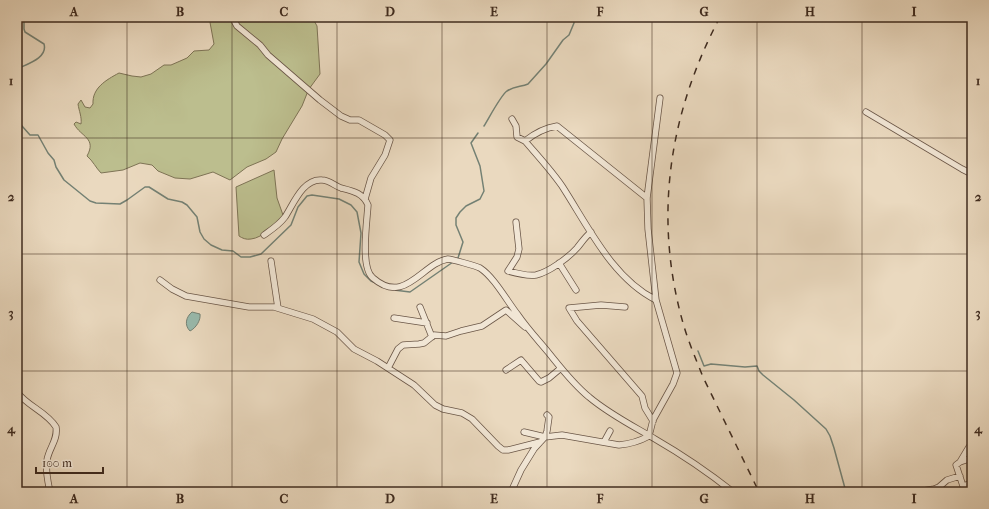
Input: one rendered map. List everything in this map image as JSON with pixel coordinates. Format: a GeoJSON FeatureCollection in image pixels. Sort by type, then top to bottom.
{"type":"FeatureCollection","features":[{"type":"Feature","properties":{"kind":"street"},"geometry":{"type":"LineString","coordinates":[[232,17],[238,26],[260,45],[268,55],[320,100],[341,116],[350,120],[359,120],[385,135],[390,140],[385,155],[371,178],[365,198]]}},
{"type":"Feature","properties":{"kind":"street"},"geometry":{"type":"LineString","coordinates":[[524,432],[545,437],[562,435],[619,445],[641,441],[649,436],[653,421],[673,384],[677,373],[656,300],[648,229],[647,198],[660,98]]}},
{"type":"Feature","properties":{"kind":"street"},"geometry":{"type":"LineString","coordinates":[[866,112],[962,170],[972,174]]}},
{"type":"Feature","properties":{"kind":"street"},"geometry":{"type":"LineString","coordinates":[[512,119],[516,126],[517,137],[525,141],[560,184],[608,257],[640,290],[656,300]]}},
{"type":"Feature","properties":{"kind":"street"},"geometry":{"type":"LineString","coordinates":[[525,141],[547,128],[557,126],[647,198]]}},
{"type":"Feature","properties":{"kind":"street"},"geometry":{"type":"LineString","coordinates":[[264,235],[278,225],[304,188],[316,180],[328,181],[339,187],[362,195],[368,205],[366,265],[367,271],[372,277],[383,284],[400,286],[414,280],[442,261],[449,259],[478,268],[488,274],[561,368],[589,397],[605,409],[720,482],[733,492]]}},
{"type":"Feature","properties":{"kind":"street"},"geometry":{"type":"LineString","coordinates":[[516,222],[519,250],[517,257],[508,271],[525,275],[535,275],[559,263],[577,249],[585,237],[591,232]]}},
{"type":"Feature","properties":{"kind":"street"},"geometry":{"type":"LineString","coordinates":[[271,261],[278,308]]}},
{"type":"Feature","properties":{"kind":"street"},"geometry":{"type":"LineString","coordinates":[[559,263],[576,290]]}},
{"type":"Feature","properties":{"kind":"street"},"geometry":{"type":"LineString","coordinates":[[160,280],[172,289],[186,296],[249,307],[274,307],[313,319],[337,332],[354,349],[388,368],[414,385],[435,405],[444,409],[462,413],[472,419],[503,450],[540,442]]}},
{"type":"Feature","properties":{"kind":"street"},"geometry":{"type":"LineString","coordinates":[[625,307],[601,305],[569,308],[577,321],[642,396],[645,408],[653,421]]}},
{"type":"Feature","properties":{"kind":"street"},"geometry":{"type":"LineString","coordinates":[[420,307],[432,336]]}},
{"type":"Feature","properties":{"kind":"street"},"geometry":{"type":"LineString","coordinates":[[388,368],[398,349],[403,345],[424,343],[434,335],[446,336],[482,326],[506,310],[520,324],[530,330]]}},
{"type":"Feature","properties":{"kind":"street"},"geometry":{"type":"LineString","coordinates":[[394,318],[427,322]]}},
{"type":"Feature","properties":{"kind":"street"},"geometry":{"type":"LineString","coordinates":[[506,370],[521,360],[541,382],[549,378],[561,368]]}},
{"type":"Feature","properties":{"kind":"street"},"geometry":{"type":"LineString","coordinates":[[17,392],[24,400],[56,427],[56,438],[48,454],[46,463],[50,492]]}},
{"type":"Feature","properties":{"kind":"street"},"geometry":{"type":"LineString","coordinates":[[511,492],[521,470],[548,431],[549,417],[547,415]]}},
{"type":"Feature","properties":{"kind":"street"},"geometry":{"type":"LineString","coordinates":[[604,442],[610,431]]}},
{"type":"Feature","properties":{"kind":"street"},"geometry":{"type":"LineString","coordinates":[[965,492],[956,466],[960,462],[968,447],[972,446]]}},
{"type":"Feature","properties":{"kind":"street"},"geometry":{"type":"LineString","coordinates":[[960,462],[972,458]]}},
{"type":"Feature","properties":{"kind":"street"},"geometry":{"type":"LineString","coordinates":[[916,492],[934,489],[939,487],[947,480],[960,476]]}},
{"type":"Feature","properties":{"kind":"street"},"geometry":{"type":"LineString","coordinates":[[963,486],[972,483]]}},
{"type":"Feature","properties":{"kind":"green space"},"geometry":{"type":"Polygon","coordinates":[[[209,17],[231,17],[308,91],[302,106],[276,152],[266,159],[247,167],[230,180],[213,172],[190,179],[175,178],[158,171],[152,165],[140,163],[123,170],[101,173],[87,156],[90,150],[89,141],[74,124],[76,122],[81,124],[78,104],[81,100],[85,107],[90,108],[93,104],[93,98],[97,89],[119,73],[141,77],[151,74],[164,65],[171,65],[187,58],[194,51],[209,50],[214,44],[209,17]]]}},
{"type":"Feature","properties":{"kind":"green space"},"geometry":{"type":"Polygon","coordinates":[[[234,17],[312,17],[317,26],[320,74],[309,89],[238,24],[234,17]]]}},
{"type":"Feature","properties":{"kind":"green space"},"geometry":{"type":"Polygon","coordinates":[[[274,170],[277,198],[283,215],[281,219],[260,236],[246,239],[239,236],[236,187],[274,170]]]}},
{"type":"Feature","properties":{"kind":"shaded area"},"geometry":{"type":"Polygon","coordinates":[[[192,312],[200,314],[200,319],[198,324],[190,331],[186,321],[192,312]]]}},
{"type":"Feature","properties":{"kind":"waterway"},"geometry":{"type":"LineString","coordinates":[[17,69],[36,60],[43,53],[44,49],[44,44],[25,32],[24,17]]}},
{"type":"Feature","properties":{"kind":"waterway"},"geometry":{"type":"LineString","coordinates":[[484,126],[504,93],[513,88],[528,84],[546,64],[563,40],[569,35],[574,23],[574,17]]}},
{"type":"Feature","properties":{"kind":"waterway"},"geometry":{"type":"LineString","coordinates":[[17,117],[22,126],[30,135],[38,135],[48,153],[54,160],[56,167],[64,180],[90,201],[96,203],[120,204],[145,187],[149,187],[168,199],[182,202],[187,205],[197,217],[200,232],[204,239],[211,245],[222,250],[233,251],[241,257],[250,257],[261,254],[291,225],[298,207],[307,196],[312,195],[339,199],[351,205],[357,212],[361,233],[359,262],[364,274],[371,281],[378,284]]}},
{"type":"Feature","properties":{"kind":"waterway"},"geometry":{"type":"LineString","coordinates":[[458,258],[463,242],[456,225],[456,218],[466,206],[480,199],[484,191],[480,166],[471,143],[478,133]]}},
{"type":"Feature","properties":{"kind":"waterway"},"geometry":{"type":"LineString","coordinates":[[394,290],[410,292],[453,262]]}},
{"type":"Feature","properties":{"kind":"waterway"},"geometry":{"type":"LineString","coordinates":[[698,351],[704,366],[711,364],[745,367],[757,366],[763,375],[826,429],[834,448],[846,492]]}},
{"type":"Feature","properties":{"kind":"railway"},"geometry":{"type":"LineString","coordinates":[[720,17],[688,90],[678,128],[671,166],[668,205],[669,244],[674,283],[683,323],[690,343],[703,377],[759,492]]}}]}
